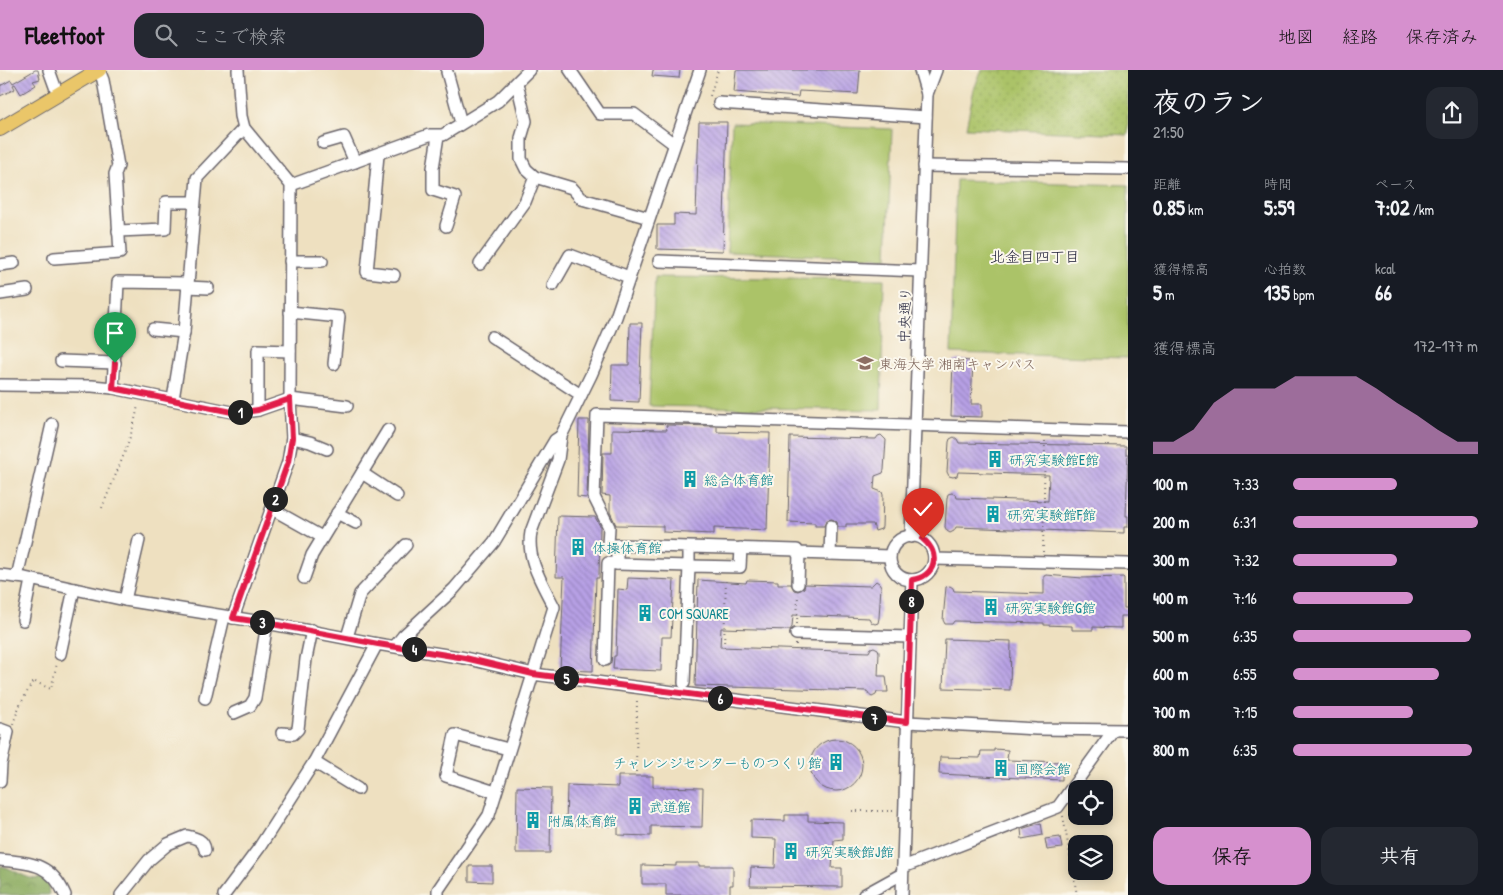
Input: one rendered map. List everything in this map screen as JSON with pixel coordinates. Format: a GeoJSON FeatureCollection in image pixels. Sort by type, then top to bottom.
{"type":"FeatureCollection","features":[{"type":"Feature","properties":{"kind":"main road"},"geometry":{"type":"LineString","coordinates":[[0,129],[99,70]]}},
{"type":"Feature","properties":{"kind":"street"},"geometry":{"type":"LineString","coordinates":[[49,70],[58,95]]}},
{"type":"Feature","properties":{"kind":"street"},"geometry":{"type":"LineString","coordinates":[[54,258],[120,253],[115,174],[118,166],[99,70]]}},
{"type":"Feature","properties":{"kind":"street"},"geometry":{"type":"LineString","coordinates":[[205,698],[228,618],[272,508],[288,462],[292,438],[290,399],[291,185],[244,128],[238,70]]}},
{"type":"Feature","properties":{"kind":"street"},"geometry":{"type":"LineString","coordinates":[[291,185],[429,136],[443,135],[498,101],[529,70]]}},
{"type":"Feature","properties":{"kind":"street"},"geometry":{"type":"LineString","coordinates":[[570,70],[600,114],[634,114],[674,144]]}},
{"type":"Feature","properties":{"kind":"street"},"geometry":{"type":"LineString","coordinates":[[438,895],[438,890],[489,815],[508,748],[554,607],[533,563],[529,543],[536,517],[558,460],[561,436],[616,317],[700,70]]}},
{"type":"Feature","properties":{"kind":"street"},"geometry":{"type":"LineString","coordinates":[[920,70],[927,94]]}},
{"type":"Feature","properties":{"kind":"street"},"geometry":{"type":"LineString","coordinates":[[927,94],[936,70]]}},
{"type":"Feature","properties":{"kind":"street"},"geometry":{"type":"LineString","coordinates":[[447,72],[461,123]]}},
{"type":"Feature","properties":{"kind":"street"},"geometry":{"type":"LineString","coordinates":[[517,82],[526,120],[521,138],[521,159],[526,169],[534,177],[572,188],[582,199],[649,218]]}},
{"type":"Feature","properties":{"kind":"street","name":"中央通り"},"geometry":{"type":"LineString","coordinates":[[911,537],[927,94]]}},
{"type":"Feature","properties":{"kind":"street"},"geometry":{"type":"LineString","coordinates":[[719,104],[926,117]]}},
{"type":"Feature","properties":{"kind":"street"},"geometry":{"type":"LineString","coordinates":[[173,399],[184,332],[196,178],[244,128]]}},
{"type":"Feature","properties":{"kind":"street"},"geometry":{"type":"LineString","coordinates":[[324,143],[344,136],[355,162]]}},
{"type":"Feature","properties":{"kind":"street"},"geometry":{"type":"LineString","coordinates":[[438,136],[433,168],[433,190],[455,197],[446,226]]}},
{"type":"Feature","properties":{"kind":"street"},"geometry":{"type":"LineString","coordinates":[[378,155],[367,272],[394,275]]}},
{"type":"Feature","properties":{"kind":"street"},"geometry":{"type":"LineString","coordinates":[[924,166],[1128,169]]}},
{"type":"Feature","properties":{"kind":"street"},"geometry":{"type":"LineString","coordinates":[[480,264],[524,202],[534,177]]}},
{"type":"Feature","properties":{"kind":"street"},"geometry":{"type":"LineString","coordinates":[[118,231],[165,229],[166,202],[194,202]]}},
{"type":"Feature","properties":{"kind":"street"},"geometry":{"type":"LineString","coordinates":[[553,285],[570,255],[629,277]]}},
{"type":"Feature","properties":{"kind":"street"},"geometry":{"type":"LineString","coordinates":[[290,261],[322,261]]}},
{"type":"Feature","properties":{"kind":"street"},"geometry":{"type":"LineString","coordinates":[[659,261],[920,271]]}},
{"type":"Feature","properties":{"kind":"street"},"geometry":{"type":"LineString","coordinates":[[0,265],[14,264]]}},
{"type":"Feature","properties":{"kind":"street"},"geometry":{"type":"LineString","coordinates":[[113,388],[118,282],[187,285],[208,288]]}},
{"type":"Feature","properties":{"kind":"street"},"geometry":{"type":"LineString","coordinates":[[0,294],[27,290]]}},
{"type":"Feature","properties":{"kind":"street"},"geometry":{"type":"LineString","coordinates":[[290,312],[339,317],[342,342],[334,364]]}},
{"type":"Feature","properties":{"kind":"street"},"geometry":{"type":"LineString","coordinates":[[153,329],[184,332]]}},
{"type":"Feature","properties":{"kind":"street"},"geometry":{"type":"LineString","coordinates":[[492,337],[581,394]]}},
{"type":"Feature","properties":{"kind":"street"},"geometry":{"type":"LineString","coordinates":[[258,410],[258,350],[290,351]]}},
{"type":"Feature","properties":{"kind":"street"},"geometry":{"type":"LineString","coordinates":[[61,361],[115,363]]}},
{"type":"Feature","properties":{"kind":"street"},"geometry":{"type":"LineString","coordinates":[[0,385],[113,388],[237,413],[258,410],[290,399],[347,406]]}},
{"type":"Feature","properties":{"kind":"street"},"geometry":{"type":"LineString","coordinates":[[798,584],[799,554],[797,554],[797,550],[608,544],[608,528],[594,497],[597,415],[1128,432]]}},
{"type":"Feature","properties":{"kind":"street"},"geometry":{"type":"LineString","coordinates":[[17,577],[53,444],[52,424]]}},
{"type":"Feature","properties":{"kind":"street"},"geometry":{"type":"LineString","coordinates":[[304,578],[312,555],[322,537],[388,430]]}},
{"type":"Feature","properties":{"kind":"street"},"geometry":{"type":"LineString","coordinates":[[395,646],[403,636],[454,589],[494,542],[529,487],[555,440],[561,436]]}},
{"type":"Feature","properties":{"kind":"street"},"geometry":{"type":"LineString","coordinates":[[292,438],[310,442],[327,449]]}},
{"type":"Feature","properties":{"kind":"street"},"geometry":{"type":"LineString","coordinates":[[362,474],[397,496]]}},
{"type":"Feature","properties":{"kind":"street"},"geometry":{"type":"LineString","coordinates":[[272,508],[322,537]]}},
{"type":"Feature","properties":{"kind":"street"},"geometry":{"type":"LineString","coordinates":[[337,512],[356,523]]}},
{"type":"Feature","properties":{"kind":"street"},"geometry":{"type":"LineString","coordinates":[[830,554],[831,526]]}},
{"type":"Feature","properties":{"kind":"street"},"geometry":{"type":"LineString","coordinates":[[911,537],[923,539],[933,550],[934,559],[930,572],[925,576],[912,580],[899,576],[894,571],[890,556],[895,544],[911,537]]}},
{"type":"Feature","properties":{"kind":"street"},"geometry":{"type":"LineString","coordinates":[[125,600],[132,550],[140,540]]}},
{"type":"Feature","properties":{"kind":"street"},"geometry":{"type":"LineString","coordinates":[[347,637],[360,594],[406,545]]}},
{"type":"Feature","properties":{"kind":"street"},"geometry":{"type":"LineString","coordinates":[[616,564],[617,545]]}},
{"type":"Feature","properties":{"kind":"street"},"geometry":{"type":"LineString","coordinates":[[684,683],[689,547]]}},
{"type":"Feature","properties":{"kind":"street"},"geometry":{"type":"LineString","coordinates":[[605,660],[608,563],[740,567],[740,548]]}},
{"type":"Feature","properties":{"kind":"street"},"geometry":{"type":"LineString","coordinates":[[799,554],[890,556]]}},
{"type":"Feature","properties":{"kind":"street"},"geometry":{"type":"LineString","coordinates":[[934,559],[1128,564]]}},
{"type":"Feature","properties":{"kind":"street"},"geometry":{"type":"LineString","coordinates":[[0,575],[125,600],[312,630],[378,644],[465,658],[533,674],[907,722],[1017,728],[1128,730]]}},
{"type":"Feature","properties":{"kind":"street"},"geometry":{"type":"LineString","coordinates":[[23,620],[31,580]]}},
{"type":"Feature","properties":{"kind":"street"},"geometry":{"type":"LineString","coordinates":[[902,895],[912,580]]}},
{"type":"Feature","properties":{"kind":"street"},"geometry":{"type":"LineString","coordinates":[[60,654],[74,589]]}},
{"type":"Feature","properties":{"kind":"street"},"geometry":{"type":"LineString","coordinates":[[234,713],[250,706],[255,698],[267,623]]}},
{"type":"Feature","properties":{"kind":"street"},"geometry":{"type":"LineString","coordinates":[[282,733],[294,734],[298,729],[306,659],[312,630]]}},
{"type":"Feature","properties":{"kind":"street"},"geometry":{"type":"LineString","coordinates":[[796,634],[910,637]]}},
{"type":"Feature","properties":{"kind":"street"},"geometry":{"type":"LineString","coordinates":[[224,895],[258,848],[314,762],[378,644]]}},
{"type":"Feature","properties":{"kind":"street"},"geometry":{"type":"LineString","coordinates":[[0,781],[4,731]]}},
{"type":"Feature","properties":{"kind":"street"},"geometry":{"type":"LineString","coordinates":[[864,895],[902,870],[1058,807],[1113,731]]}},
{"type":"Feature","properties":{"kind":"street"},"geometry":{"type":"LineString","coordinates":[[495,792],[446,776],[455,735],[508,748]]}},
{"type":"Feature","properties":{"kind":"street"},"geometry":{"type":"LineString","coordinates":[[314,762],[358,790]]}},
{"type":"Feature","properties":{"kind":"street"},"geometry":{"type":"LineString","coordinates":[[121,895],[146,863],[168,844],[187,836],[201,841],[205,850]]}},
{"type":"Feature","properties":{"kind":"street"},"geometry":{"type":"LineString","coordinates":[[0,860],[29,863],[42,867],[56,880],[65,895]]}},
{"type":"Feature","properties":{"kind":"path"},"geometry":{"type":"LineString","coordinates":[[718,70],[708,102],[719,104]]}},
{"type":"Feature","properties":{"kind":"path"},"geometry":{"type":"LineString","coordinates":[[102,508],[136,420],[140,393]]}},
{"type":"Feature","properties":{"kind":"path"},"geometry":{"type":"LineString","coordinates":[[1043,552],[1046,429]]}},
{"type":"Feature","properties":{"kind":"path"},"geometry":{"type":"LineString","coordinates":[[724,647],[726,567]]}},
{"type":"Feature","properties":{"kind":"path"},"geometry":{"type":"LineString","coordinates":[[796,650],[798,584]]}},
{"type":"Feature","properties":{"kind":"path"},"geometry":{"type":"LineString","coordinates":[[4,731],[12,726],[19,707],[33,681],[51,689],[60,654]]}},
{"type":"Feature","properties":{"kind":"path"},"geometry":{"type":"LineString","coordinates":[[636,772],[637,687]]}},
{"type":"Feature","properties":{"kind":"path"},"geometry":{"type":"LineString","coordinates":[[1058,807],[1062,814],[1077,895]]}},
{"type":"Feature","properties":{"kind":"path"},"geometry":{"type":"LineString","coordinates":[[852,811],[904,812]]}},
{"type":"Feature","properties":{"kind":"green space"},"geometry":{"type":"Polygon","coordinates":[[[982,70],[1128,70],[1128,135],[966,128],[974,89],[982,70]]]}},
{"type":"Feature","properties":{"kind":"green space"},"geometry":{"type":"Polygon","coordinates":[[[732,123],[892,129],[887,258],[727,252],[732,123]]]}},
{"type":"Feature","properties":{"kind":"green space"},"geometry":{"type":"Polygon","coordinates":[[[956,180],[1128,185],[1128,358],[951,353],[956,180]]]}},
{"type":"Feature","properties":{"kind":"green space"},"geometry":{"type":"Polygon","coordinates":[[[655,277],[884,279],[881,410],[649,406],[655,277]]]}},
{"type":"Feature","properties":{"kind":"green space"},"geometry":{"type":"Polygon","coordinates":[[[0,866],[31,878],[42,878],[48,883],[49,895],[0,895],[0,866]]]}},
{"type":"Feature","properties":{"kind":"building"},"geometry":{"type":"Polygon","coordinates":[[[38,70],[40,79],[33,81],[36,85],[21,94],[15,84],[13,85],[15,89],[0,96],[0,86],[11,80],[13,83],[38,70]]]}},
{"type":"Feature","properties":{"kind":"building"},"geometry":{"type":"Polygon","coordinates":[[[653,70],[680,70],[679,78],[652,76],[653,70]]]}},
{"type":"Feature","properties":{"kind":"building"},"geometry":{"type":"Polygon","coordinates":[[[736,70],[860,70],[858,94],[799,91],[798,97],[734,92],[736,70]]]}},
{"type":"Feature","properties":{"kind":"building"},"geometry":{"type":"Polygon","coordinates":[[[699,122],[727,122],[723,251],[657,249],[657,225],[674,225],[674,214],[696,215],[699,122]]]}},
{"type":"Feature","properties":{"kind":"building"},"geometry":{"type":"Polygon","coordinates":[[[630,323],[642,323],[639,402],[611,401],[612,365],[629,365],[630,323]]]}},
{"type":"Feature","properties":{"kind":"building"},"geometry":{"type":"Polygon","coordinates":[[[953,360],[973,361],[971,404],[982,404],[982,417],[951,416],[953,360]]]}},
{"type":"Feature","properties":{"kind":"building"},"geometry":{"type":"Polygon","coordinates":[[[579,420],[589,420],[587,498],[577,497],[579,420]]]}},
{"type":"Feature","properties":{"kind":"building","name":"総合体育館"},"geometry":{"type":"Polygon","coordinates":[[[666,425],[717,426],[717,432],[770,433],[767,530],[714,528],[714,534],[663,532],[663,526],[616,525],[610,512],[610,496],[602,495],[603,453],[612,453],[612,429],[667,430],[666,425]]]}},
{"type":"Feature","properties":{"kind":"building"},"geometry":{"type":"Polygon","coordinates":[[[881,435],[886,440],[884,470],[883,473],[875,476],[874,489],[882,492],[883,495],[881,529],[875,531],[873,524],[846,524],[846,527],[838,527],[837,522],[832,519],[827,520],[824,526],[815,526],[815,523],[788,522],[790,437],[876,439],[881,435]]]}},
{"type":"Feature","properties":{"kind":"building"},"geometry":{"type":"Polygon","coordinates":[[[954,437],[959,443],[1126,446],[1126,454],[1128,454],[1126,516],[1128,516],[1128,527],[1124,527],[1124,533],[956,527],[950,533],[945,527],[948,494],[952,493],[957,498],[1048,501],[1049,475],[958,472],[957,476],[949,476],[947,472],[949,442],[954,437]]]}},
{"type":"Feature","properties":{"kind":"building"},"geometry":{"type":"Polygon","coordinates":[[[558,516],[595,517],[600,526],[599,578],[596,578],[593,671],[560,670],[564,577],[556,577],[558,516]]]}},
{"type":"Feature","properties":{"kind":"building"},"geometry":{"type":"Polygon","coordinates":[[[1044,576],[1082,578],[1123,577],[1124,608],[1128,608],[1128,616],[1121,616],[1121,628],[1093,627],[1093,630],[1072,630],[1072,626],[1044,625],[1044,623],[954,621],[952,624],[945,624],[943,620],[946,587],[950,586],[954,591],[1044,594],[1044,576]]]}},
{"type":"Feature","properties":{"kind":"building","name":"COM SQUARE"},"geometry":{"type":"Polygon","coordinates":[[[628,578],[674,580],[671,637],[662,637],[661,671],[613,669],[614,656],[616,656],[618,589],[627,590],[628,578]]]}},
{"type":"Feature","properties":{"kind":"building"},"geometry":{"type":"Polygon","coordinates":[[[698,580],[746,583],[747,580],[778,581],[778,584],[791,584],[794,590],[798,591],[804,588],[805,584],[871,586],[876,581],[881,586],[878,623],[871,622],[869,618],[793,615],[790,630],[721,628],[720,647],[869,652],[874,647],[879,652],[878,676],[886,676],[888,692],[877,692],[872,697],[867,691],[695,686],[698,580]]]}},
{"type":"Feature","properties":{"kind":"building"},"geometry":{"type":"Polygon","coordinates":[[[945,639],[1011,641],[1010,690],[943,688],[945,639]]]}},
{"type":"Feature","properties":{"kind":"building","name":"チャレンジセンターものつくり館"},"geometry":{"type":"Polygon","coordinates":[[[831,739],[841,739],[855,746],[862,760],[862,770],[855,784],[841,791],[831,791],[821,787],[814,780],[810,770],[810,760],[814,750],[821,743],[831,739]]]}},
{"type":"Feature","properties":{"kind":"building","name":"国際会館"},"geometry":{"type":"Polygon","coordinates":[[[994,749],[1008,750],[1007,760],[1062,762],[1062,780],[939,774],[940,757],[980,758],[981,751],[994,751],[994,749]]]}},
{"type":"Feature","properties":{"kind":"building","name":"武道館"},"geometry":{"type":"Polygon","coordinates":[[[618,776],[653,776],[653,787],[703,788],[702,827],[651,826],[651,836],[618,835],[618,826],[566,825],[567,785],[618,787],[618,776]]]}},
{"type":"Feature","properties":{"kind":"building","name":"附属体育館"},"geometry":{"type":"Polygon","coordinates":[[[517,787],[551,788],[550,853],[516,853],[517,787]]]}},
{"type":"Feature","properties":{"kind":"building","name":"研究実験館J館"},"geometry":{"type":"Polygon","coordinates":[[[785,815],[808,815],[808,821],[843,822],[843,839],[834,840],[832,868],[842,868],[842,887],[750,886],[751,867],[775,868],[776,839],[751,838],[751,820],[785,821],[785,815]]]}},
{"type":"Feature","properties":{"kind":"building"},"geometry":{"type":"Polygon","coordinates":[[[1041,823],[1043,835],[1022,839],[1021,829],[1041,823]]]}},
{"type":"Feature","properties":{"kind":"building"},"geometry":{"type":"Polygon","coordinates":[[[1060,837],[1062,848],[1047,850],[1045,839],[1060,837]]]}},
{"type":"Feature","properties":{"kind":"building"},"geometry":{"type":"Polygon","coordinates":[[[676,863],[699,863],[699,866],[733,866],[733,885],[730,885],[730,895],[666,895],[666,884],[642,884],[642,865],[676,866],[676,863]]]}},
{"type":"Feature","properties":{"kind":"building"},"geometry":{"type":"Polygon","coordinates":[[[469,866],[492,866],[492,882],[469,881],[469,866]]]}},
{"type":"Feature","properties":{"kind":"place","name":"東海大学 湘南キャンパス"},"geometry":{"type":"Point","coordinates":[865,363]}},
{"type":"Feature","properties":{"kind":"place","name":"研究実験館E館"},"geometry":{"type":"Point","coordinates":[995,459]}},
{"type":"Feature","properties":{"kind":"place","name":"総合体育館"},"geometry":{"type":"Point","coordinates":[690,479]}},
{"type":"Feature","properties":{"kind":"place","name":"研究実験館F館"},"geometry":{"type":"Point","coordinates":[993,514]}},
{"type":"Feature","properties":{"kind":"place","name":"体操体育館"},"geometry":{"type":"Point","coordinates":[578,547]}},
{"type":"Feature","properties":{"kind":"place","name":"研究実験館G館"},"geometry":{"type":"Point","coordinates":[991,607]}},
{"type":"Feature","properties":{"kind":"place","name":"COM SQUARE"},"geometry":{"type":"Point","coordinates":[645,613]}},
{"type":"Feature","properties":{"kind":"place","name":"チャレンジセンターものつくり館"},"geometry":{"type":"Point","coordinates":[836,762]}},
{"type":"Feature","properties":{"kind":"place","name":"国際会館"},"geometry":{"type":"Point","coordinates":[1001,768]}},
{"type":"Feature","properties":{"kind":"place","name":"武道館"},"geometry":{"type":"Point","coordinates":[635,806]}},
{"type":"Feature","properties":{"kind":"place","name":"附属体育館"},"geometry":{"type":"Point","coordinates":[533,820]}},
{"type":"Feature","properties":{"kind":"place","name":"研究実験館J館"},"geometry":{"type":"Point","coordinates":[791,851]}},
{"type":"Feature","properties":{"kind":"district","name":"北金目四丁目"},"geometry":{"type":"Point","coordinates":[1035,256]}},
{"type":"Feature","properties":{"kind":"route"},"geometry":{"type":"LineString","coordinates":[[115,363],[113,388],[224,411],[237,413],[258,410],[290,399],[292,438],[288,462],[233,618],[312,630],[378,644],[465,658],[533,674],[907,722],[912,580],[919,579],[930,572],[934,559],[933,550],[923,539]]}}]}
